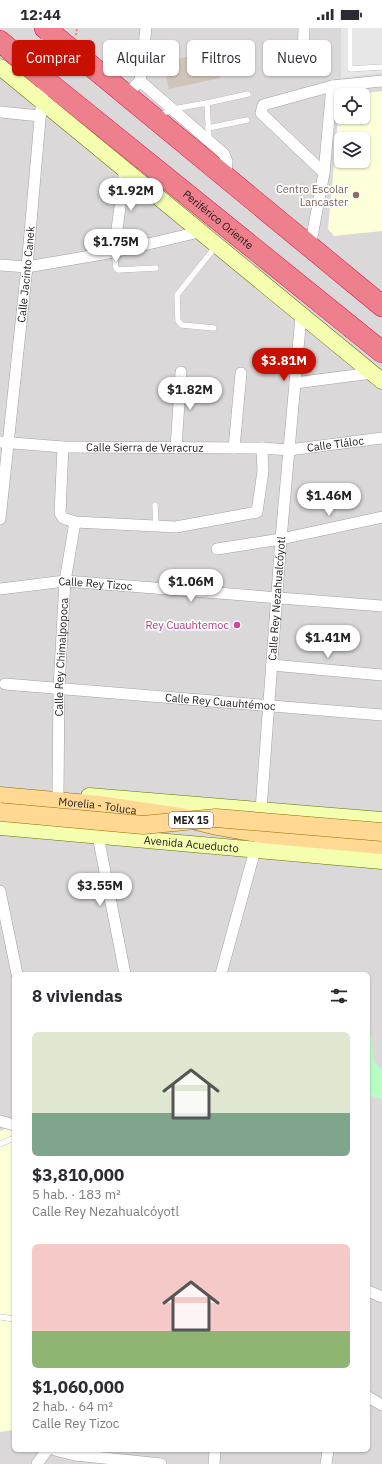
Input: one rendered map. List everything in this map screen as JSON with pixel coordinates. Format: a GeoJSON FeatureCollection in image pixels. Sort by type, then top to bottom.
{"type":"FeatureCollection","features":[{"type":"Feature","properties":{"kind":"highway"},"geometry":{"type":"LineString","coordinates":[[47,29],[133,88],[154,118],[382,306]]}},
{"type":"Feature","properties":{"kind":"highway","name":"Periférico Oriente"},"geometry":{"type":"LineString","coordinates":[[0,41],[44,79],[382,352]]}},
{"type":"Feature","properties":{"kind":"main road","name":"Morelia - Toluca"},"geometry":{"type":"LineString","coordinates":[[0,796],[99,805],[180,817],[217,826],[262,834],[382,845]]}},
{"type":"Feature","properties":{"kind":"main road","name":"Morelia - Toluca"},"geometry":{"type":"LineString","coordinates":[[0,812],[143,825],[216,818],[382,832]]}},
{"type":"Feature","properties":{"kind":"street"},"geometry":{"type":"LineString","coordinates":[[146,28],[133,88],[173,109],[210,141],[226,158],[226,178]]}},
{"type":"Feature","properties":{"kind":"street"},"geometry":{"type":"LineString","coordinates":[[304,28],[304,40]]}},
{"type":"Feature","properties":{"kind":"street","name":"Calle Jacinto Canek"},"geometry":{"type":"LineString","coordinates":[[0,519],[4,442],[27,267],[47,29]]}},
{"type":"Feature","properties":{"kind":"street"},"geometry":{"type":"LineString","coordinates":[[0,67],[41,109],[125,169],[199,232],[377,377]]}},
{"type":"Feature","properties":{"kind":"street"},"geometry":{"type":"LineString","coordinates":[[324,172],[262,113],[263,105],[332,86],[382,81]]}},
{"type":"Feature","properties":{"kind":"street"},"geometry":{"type":"LineString","coordinates":[[310,247],[324,172],[332,86]]}},
{"type":"Feature","properties":{"kind":"street"},"geometry":{"type":"LineString","coordinates":[[0,112],[41,109]]}},
{"type":"Feature","properties":{"kind":"street"},"geometry":{"type":"LineString","coordinates":[[114,252],[125,169]]}},
{"type":"Feature","properties":{"kind":"street"},"geometry":{"type":"LineString","coordinates":[[0,265],[27,267],[114,252],[199,232]]}},
{"type":"Feature","properties":{"kind":"street","name":"Calle Rey Nezahualcóyotl"},"geometry":{"type":"LineString","coordinates":[[262,810],[281,539],[301,316]]}},
{"type":"Feature","properties":{"kind":"street"},"geometry":{"type":"LineString","coordinates":[[176,448],[180,372]]}},
{"type":"Feature","properties":{"kind":"street"},"geometry":{"type":"LineString","coordinates":[[234,448],[241,373]]}},
{"type":"Feature","properties":{"kind":"street"},"geometry":{"type":"LineString","coordinates":[[295,383],[377,377]]}},
{"type":"Feature","properties":{"kind":"street","name":"Calle Tláloc"},"geometry":{"type":"LineString","coordinates":[[289,450],[382,438]]}},
{"type":"Feature","properties":{"kind":"street","name":"Calle Sierra de Veracruz"},"geometry":{"type":"LineString","coordinates":[[4,442],[63,447],[262,448],[289,450]]}},
{"type":"Feature","properties":{"kind":"street"},"geometry":{"type":"LineString","coordinates":[[63,447],[60,513],[63,518],[75,522],[176,527],[257,512],[263,471],[262,448]]}},
{"type":"Feature","properties":{"kind":"street"},"geometry":{"type":"LineString","coordinates":[[217,549],[281,539],[382,517]]}},
{"type":"Feature","properties":{"kind":"street","name":"Calle Rey Chimalpopoca"},"geometry":{"type":"LineString","coordinates":[[58,793],[59,687],[65,581],[75,522]]}},
{"type":"Feature","properties":{"kind":"street","name":"Calle Rey Tizoc"},"geometry":{"type":"LineString","coordinates":[[0,589],[65,581],[382,606]]}},
{"type":"Feature","properties":{"kind":"street"},"geometry":{"type":"LineString","coordinates":[[272,665],[382,675]]}},
{"type":"Feature","properties":{"kind":"street","name":"Calle Rey Cuauhtémoc"},"geometry":{"type":"LineString","coordinates":[[5,684],[59,687],[382,715]]}},
{"type":"Feature","properties":{"kind":"street"},"geometry":{"type":"LineString","coordinates":[[0,788],[382,820]]}},
{"type":"Feature","properties":{"kind":"street","name":"Avenida Acueducto"},"geometry":{"type":"LineString","coordinates":[[0,827],[382,861]]}},
{"type":"Feature","properties":{"kind":"street"},"geometry":{"type":"LineString","coordinates":[[98,836],[125,972]]}},
{"type":"Feature","properties":{"kind":"street"},"geometry":{"type":"LineString","coordinates":[[222,972],[255,850]]}},
{"type":"Feature","properties":{"kind":"street"},"geometry":{"type":"LineString","coordinates":[[0,891],[17,972]]}},
{"type":"Feature","properties":{"kind":"street"},"geometry":{"type":"LineString","coordinates":[[0,1121],[12,1125]]}},
{"type":"Feature","properties":{"kind":"street"},"geometry":{"type":"LineString","coordinates":[[370,1292],[382,1297]]}},
{"type":"Feature","properties":{"kind":"street"},"geometry":{"type":"LineString","coordinates":[[370,1398],[382,1405]]}},
{"type":"Feature","properties":{"kind":"street"},"geometry":{"type":"LineString","coordinates":[[37,1464],[46,1452]]}},
{"type":"Feature","properties":{"kind":"street"},"geometry":{"type":"LineString","coordinates":[[59,1452],[74,1460],[113,1458],[161,1464]]}},
{"type":"Feature","properties":{"kind":"street"},"geometry":{"type":"LineString","coordinates":[[214,1464],[215,1452]]}},
{"type":"Feature","properties":{"kind":"street"},"geometry":{"type":"LineString","coordinates":[[326,1464],[328,1452]]}},
{"type":"Feature","properties":{"kind":"lane"},"geometry":{"type":"LineString","coordinates":[[350,28],[350,69],[382,67]]}},
{"type":"Feature","properties":{"kind":"lane"},"geometry":{"type":"LineString","coordinates":[[154,118],[173,109],[248,94]]}},
{"type":"Feature","properties":{"kind":"lane"},"geometry":{"type":"LineString","coordinates":[[207,103],[210,141]]}},
{"type":"Feature","properties":{"kind":"lane"},"geometry":{"type":"LineString","coordinates":[[208,128],[247,120]]}},
{"type":"Feature","properties":{"kind":"lane"},"geometry":{"type":"LineString","coordinates":[[214,328],[182,325],[178,321],[176,302],[177,295],[216,246]]}},
{"type":"Feature","properties":{"kind":"lane"},"geometry":{"type":"LineString","coordinates":[[114,252],[116,268],[118,270],[156,268]]}},
{"type":"Feature","properties":{"kind":"lane"},"geometry":{"type":"LineString","coordinates":[[155,505],[156,526]]}},
{"type":"Feature","properties":{"kind":"lane"},"geometry":{"type":"LineString","coordinates":[[0,1144],[12,1139]]}},
{"type":"Feature","properties":{"kind":"lane"},"geometry":{"type":"LineString","coordinates":[[0,1317],[12,1319]]}},
{"type":"Feature","properties":{"kind":"shaded area"},"geometry":{"type":"Polygon","coordinates":[[[0,28],[382,28],[382,1464],[0,1464],[0,28]]]}},
{"type":"Feature","properties":{"kind":"shaded area"},"geometry":{"type":"Polygon","coordinates":[[[341,28],[382,28],[382,73],[341,78],[341,28]]]}},
{"type":"Feature","properties":{"kind":"shaded area","name":"Centro Escolar Lancaster"},"geometry":{"type":"Polygon","coordinates":[[[382,91],[382,231],[334,236],[328,229],[334,163],[334,168],[370,168],[370,132],[337,132],[338,124],[370,124],[370,93],[382,91]]]}},
{"type":"Feature","properties":{"kind":"shaded area"},"geometry":{"type":"Polygon","coordinates":[[[5,1129],[12,1131],[12,1430],[0,1432],[0,1131],[5,1129]]]}},
{"type":"Feature","properties":{"kind":"green space"},"geometry":{"type":"Polygon","coordinates":[[[370,1034],[374,1062],[382,1070],[382,1099],[370,1096],[370,1034]]]}},
{"type":"Feature","properties":{"kind":"building"},"geometry":{"type":"Polygon","coordinates":[[[187,57],[187,76],[220,76],[220,78],[169,89],[166,76],[179,76],[179,59],[187,57]]]}},
{"type":"Feature","properties":{"kind":"tunnel"},"geometry":{"type":"LineString","coordinates":[[51,87],[57,37]]}},
{"type":"Feature","properties":{"kind":"place","name":"Centro Escolar Lancaster"},"geometry":{"type":"Point","coordinates":[356,195]}},
{"type":"Feature","properties":{"kind":"place","name":"Rey Cuauhtemoc"},"geometry":{"type":"Point","coordinates":[237,625]}}]}
